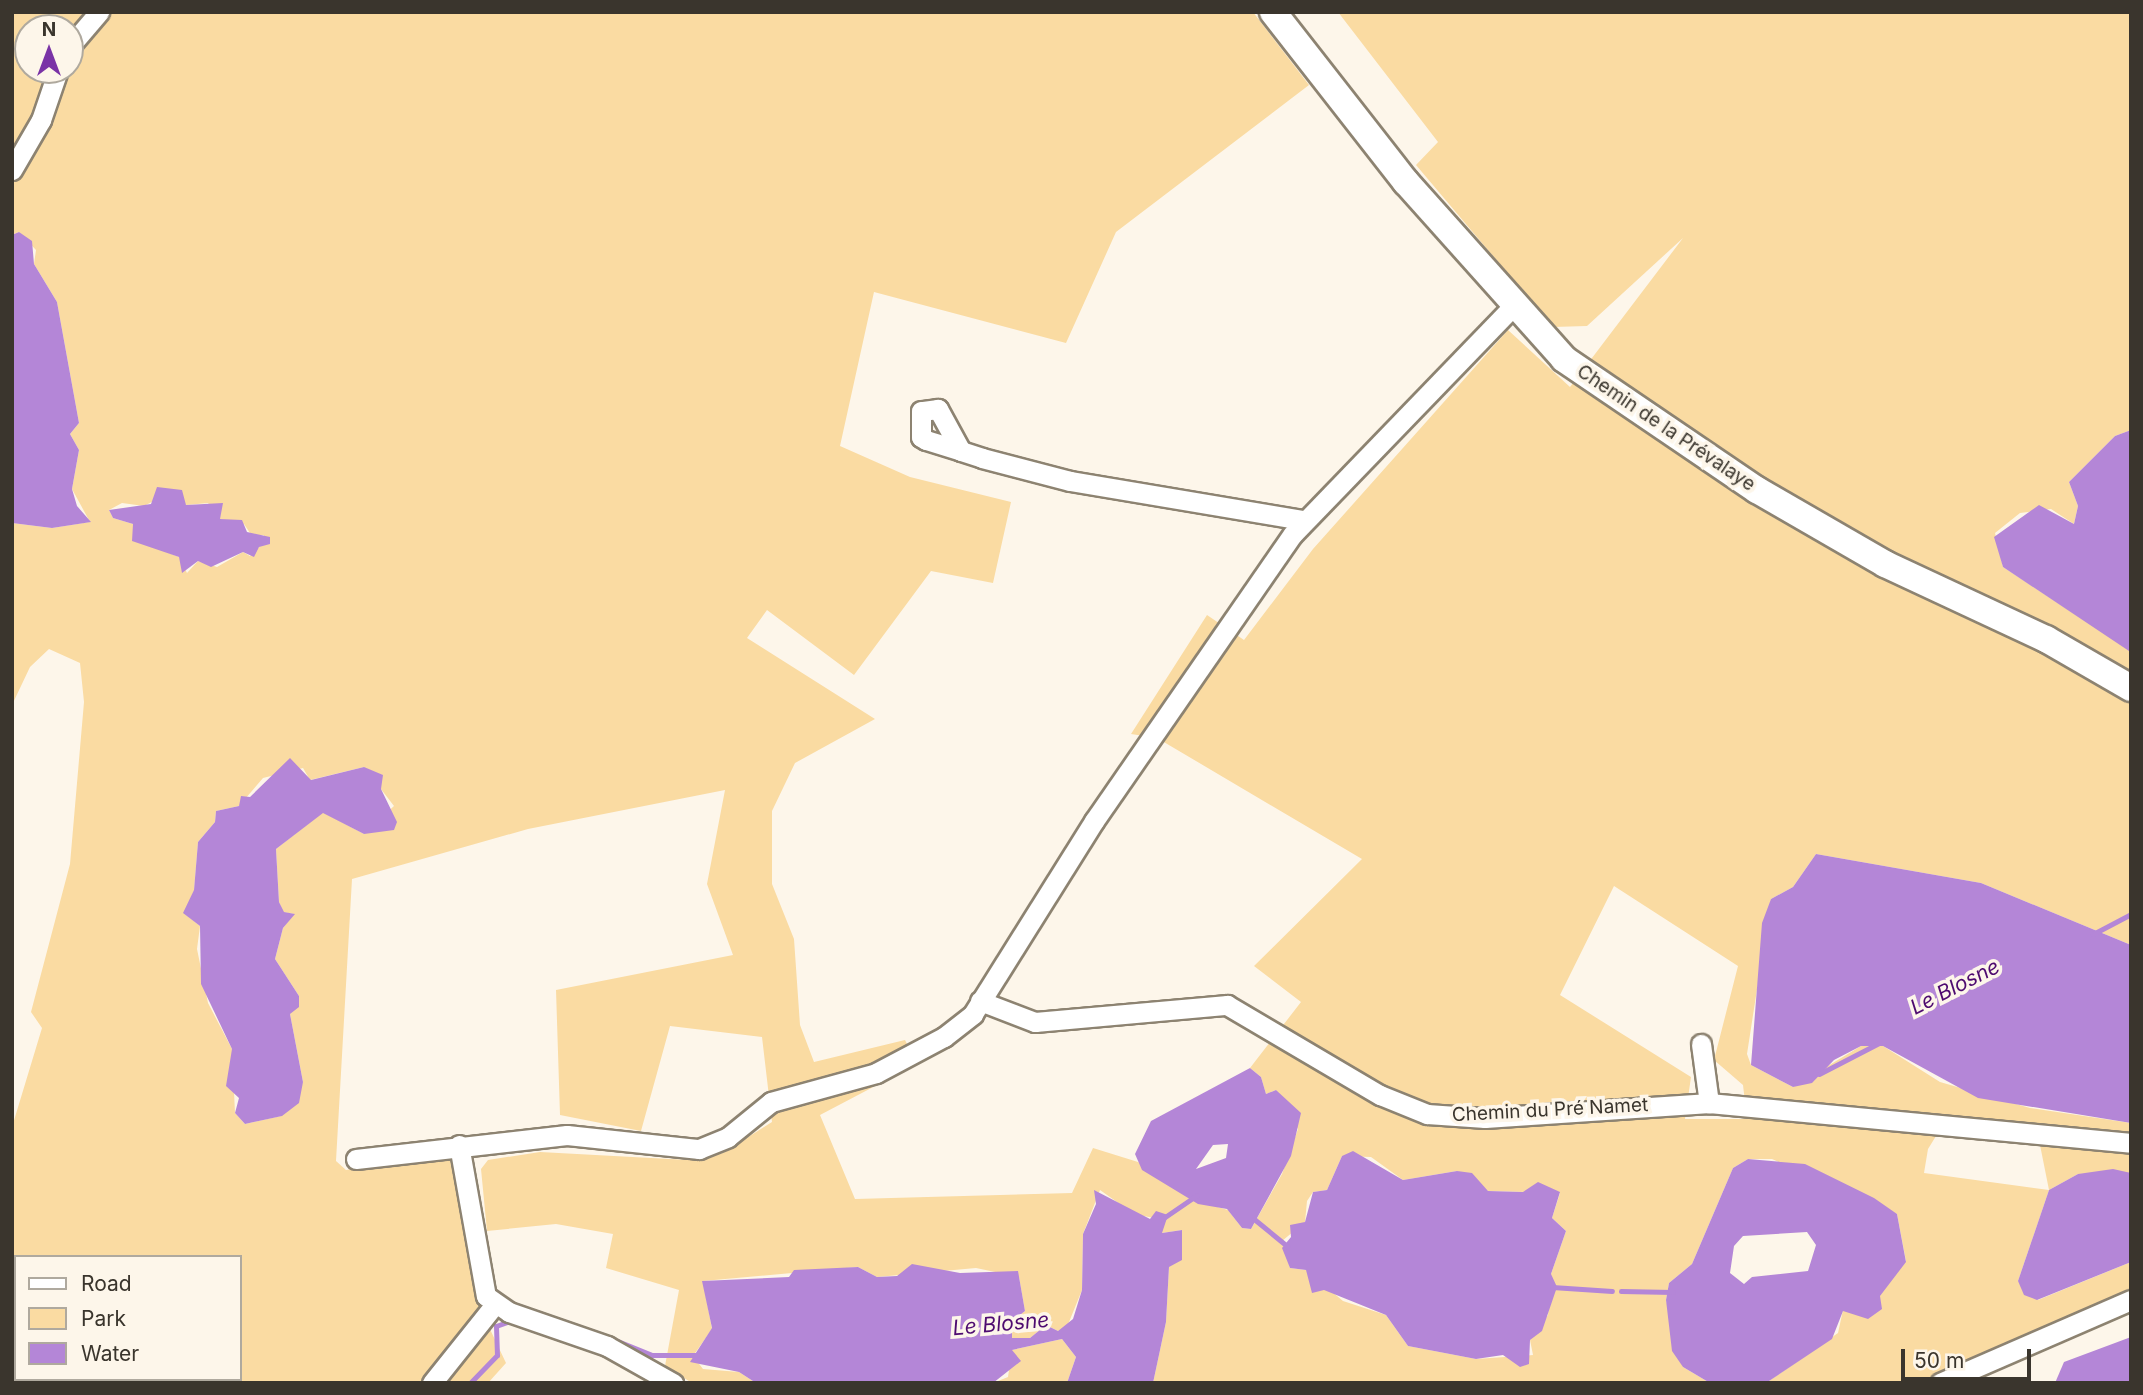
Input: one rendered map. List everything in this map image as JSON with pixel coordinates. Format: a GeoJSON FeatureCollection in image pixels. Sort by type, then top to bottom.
{"type":"FeatureCollection","features":[{"type":"Feature","properties":{"kind":"street"},"geometry":{"type":"LineString","coordinates":[[84,30],[99,12]]}},
{"type":"Feature","properties":{"kind":"street","name":"Chemin de la Prévalaye"},"geometry":{"type":"LineString","coordinates":[[1273,12],[1512,307],[1584,374],[1757,490],[1885,564],[2046,639],[2131,688]]}},
{"type":"Feature","properties":{"kind":"street"},"geometry":{"type":"LineString","coordinates":[[12,170],[41,120],[53,84]]}},
{"type":"Feature","properties":{"kind":"street"},"geometry":{"type":"LineString","coordinates":[[356,1159],[460,1145],[566,1135],[707,1146],[771,1102],[876,1073],[925,1049],[960,1025],[981,1001],[1204,656],[1303,520],[1512,307]]}},
{"type":"Feature","properties":{"kind":"street"},"geometry":{"type":"LineString","coordinates":[[961,451],[1037,481],[1303,520]]}},
{"type":"Feature","properties":{"kind":"street","name":"Chemin du Pré Namet"},"geometry":{"type":"LineString","coordinates":[[981,1001],[1035,1022],[1227,1005],[1380,1095],[1427,1114],[1485,1118],[1709,1103],[2131,1143]]}},
{"type":"Feature","properties":{"kind":"street"},"geometry":{"type":"LineString","coordinates":[[1701,1044],[1709,1103]]}},
{"type":"Feature","properties":{"kind":"street"},"geometry":{"type":"LineString","coordinates":[[460,1145],[479,1278],[495,1304],[580,1334],[673,1383]]}},
{"type":"Feature","properties":{"kind":"street"},"geometry":{"type":"LineString","coordinates":[[1940,1383],[2131,1300]]}},
{"type":"Feature","properties":{"kind":"street"},"geometry":{"type":"LineString","coordinates":[[432,1383],[495,1304]]}},
{"type":"Feature","properties":{"kind":"green space"},"geometry":{"type":"Polygon","coordinates":[[[12,12],[1253,12],[1309,85],[1116,232],[1066,343],[874,292],[840,446],[910,477],[1011,502],[993,583],[931,571],[854,675],[767,610],[747,638],[875,719],[795,763],[772,811],[772,884],[794,939],[800,1025],[814,1062],[905,1040],[917,1064],[820,1115],[855,1199],[1072,1193],[1093,1148],[1138,1162],[1193,1200],[1228,1210],[1242,1228],[1251,1229],[1282,1174],[1298,1129],[1276,1090],[1266,1094],[1261,1077],[1250,1068],[1301,1002],[1254,966],[1362,859],[1157,738],[1131,734],[1207,615],[1244,640],[1313,549],[1508,330],[1570,387],[1683,238],[1587,326],[1553,327],[1416,165],[1438,142],[1338,12],[2131,12],[2131,430],[2115,436],[2069,482],[2078,506],[2074,524],[2051,509],[2020,513],[1995,533],[2003,567],[2131,651],[2131,945],[1981,883],[1816,854],[1793,887],[1771,899],[1747,1054],[1751,1065],[1793,1087],[1861,1046],[1883,1046],[1940,1082],[2030,1108],[2131,1123],[2131,1173],[2078,1174],[2049,1190],[2018,1281],[2038,1300],[2131,1262],[2131,1305],[1946,1383],[1766,1383],[1838,1333],[1843,1310],[1879,1296],[1906,1261],[1897,1214],[1772,1159],[1748,1159],[1733,1168],[1692,1264],[1669,1283],[1666,1300],[1683,1367],[1710,1383],[1153,1383],[1166,1322],[1169,1267],[1182,1230],[1162,1233],[1154,1218],[1134,1214],[1100,1190],[1083,1234],[1082,1290],[1067,1327],[1058,1331],[1046,1325],[1030,1338],[1012,1339],[1012,1320],[1025,1311],[1019,1277],[976,1268],[877,1277],[858,1267],[703,1281],[712,1329],[693,1356],[703,1369],[739,1372],[756,1383],[692,1383],[665,1366],[679,1290],[606,1268],[613,1234],[556,1224],[487,1231],[481,1169],[488,1160],[540,1152],[688,1160],[723,1153],[772,1122],[762,1037],[670,1026],[641,1131],[560,1115],[556,990],[733,955],[707,884],[725,790],[528,829],[352,879],[336,1161],[346,1170],[452,1154],[479,1306],[506,1363],[488,1383],[12,1383],[12,1127],[42,1028],[31,1012],[70,864],[84,702],[80,663],[49,649],[30,667],[12,705],[12,523],[52,528],[90,522],[72,489],[79,450],[70,434],[79,423],[57,302],[34,264],[36,250],[19,232],[12,235],[12,12]],[[169,493],[144,506],[122,503],[109,510],[113,518],[133,524],[141,542],[179,557],[187,573],[198,561],[217,567],[243,552],[250,556],[259,547],[264,535],[252,536],[244,524],[220,519],[208,503],[186,505],[169,493]],[[364,767],[310,780],[303,768],[263,778],[239,806],[216,811],[215,822],[198,842],[194,891],[184,913],[200,926],[197,949],[208,1003],[232,1049],[235,1113],[245,1124],[281,1116],[303,1082],[290,1014],[299,996],[275,959],[283,928],[294,914],[283,912],[279,902],[276,849],[323,812],[364,834],[394,806],[364,767]],[[1614,886],[1560,995],[1691,1077],[1685,1119],[1747,1119],[1743,1085],[1714,1060],[1738,966],[1614,886]],[[1949,1115],[1928,1149],[1924,1173],[2049,1190],[2036,1125],[1949,1115]],[[1342,1156],[1327,1190],[1313,1192],[1307,1201],[1305,1222],[1282,1241],[1290,1268],[1306,1270],[1343,1301],[1386,1315],[1408,1346],[1476,1359],[1533,1355],[1530,1340],[1548,1315],[1551,1274],[1566,1231],[1552,1218],[1560,1193],[1488,1191],[1457,1171],[1403,1180],[1371,1157],[1342,1156]]]}},
{"type":"Feature","properties":{"kind":"green space"},"geometry":{"type":"Polygon","coordinates":[[[1062,1339],[1076,1357],[1067,1383],[993,1383],[1008,1377],[1012,1350],[1062,1339]]]}},
{"type":"Feature","properties":{"kind":"water"},"geometry":{"type":"Polygon","coordinates":[[[19,232],[32,241],[34,264],[57,302],[79,423],[70,434],[79,450],[72,489],[77,506],[91,522],[52,528],[12,523],[12,235],[19,232]]]}},
{"type":"Feature","properties":{"kind":"water"},"geometry":{"type":"Polygon","coordinates":[[[2131,430],[2129,651],[2003,567],[1994,537],[2039,505],[2074,524],[2078,506],[2069,482],[2115,436],[2131,430]]]}},
{"type":"Feature","properties":{"kind":"water"},"geometry":{"type":"Polygon","coordinates":[[[157,487],[182,490],[186,505],[223,503],[220,519],[242,520],[247,532],[270,537],[270,544],[259,547],[254,557],[243,552],[211,567],[198,561],[182,573],[179,557],[132,541],[133,524],[113,518],[109,510],[151,504],[157,487]]]}},
{"type":"Feature","properties":{"kind":"water"},"geometry":{"type":"Polygon","coordinates":[[[290,758],[311,780],[364,767],[383,775],[381,789],[397,822],[394,830],[364,834],[323,813],[276,849],[279,902],[284,912],[295,914],[283,928],[275,959],[299,996],[299,1007],[290,1014],[303,1082],[299,1103],[282,1116],[245,1124],[235,1113],[239,1098],[226,1086],[232,1049],[201,984],[200,926],[183,913],[194,890],[198,842],[215,822],[216,811],[239,806],[241,796],[250,797],[290,758]]]}},
{"type":"Feature","properties":{"kind":"water"},"geometry":{"type":"Polygon","coordinates":[[[1816,854],[1981,883],[2131,945],[2131,1123],[1978,1098],[1883,1046],[1861,1046],[1834,1060],[1812,1083],[1793,1087],[1751,1065],[1762,923],[1771,899],[1793,887],[1816,854]]]}},
{"type":"Feature","properties":{"kind":"water"},"geometry":{"type":"Polygon","coordinates":[[[1250,1068],[1261,1077],[1266,1094],[1276,1090],[1301,1113],[1291,1156],[1251,1229],[1242,1228],[1227,1209],[1198,1204],[1142,1170],[1135,1154],[1151,1121],[1250,1068]],[[1228,1144],[1213,1145],[1196,1169],[1226,1158],[1228,1144]]]}},
{"type":"Feature","properties":{"kind":"water"},"geometry":{"type":"Polygon","coordinates":[[[1353,1151],[1403,1180],[1457,1171],[1472,1173],[1488,1191],[1523,1192],[1538,1182],[1560,1192],[1552,1218],[1566,1231],[1551,1274],[1557,1287],[1542,1331],[1530,1340],[1529,1364],[1520,1367],[1503,1355],[1476,1359],[1408,1346],[1386,1315],[1324,1290],[1312,1293],[1306,1270],[1290,1268],[1282,1248],[1291,1237],[1290,1225],[1305,1222],[1313,1192],[1327,1190],[1342,1156],[1353,1151]]]}},
{"type":"Feature","properties":{"kind":"water"},"geometry":{"type":"Polygon","coordinates":[[[1748,1159],[1805,1164],[1874,1198],[1897,1214],[1906,1262],[1880,1296],[1882,1309],[1868,1319],[1843,1311],[1832,1339],[1766,1383],[1710,1383],[1683,1367],[1672,1351],[1666,1300],[1669,1283],[1692,1264],[1733,1168],[1748,1159]],[[1807,1232],[1743,1236],[1734,1246],[1730,1273],[1744,1284],[1752,1277],[1808,1271],[1816,1245],[1807,1232]]]}},
{"type":"Feature","properties":{"kind":"water"},"geometry":{"type":"Polygon","coordinates":[[[2113,1169],[2131,1173],[2131,1262],[2037,1300],[2024,1295],[2018,1281],[2049,1190],[2078,1174],[2113,1169]]]}},
{"type":"Feature","properties":{"kind":"water"},"geometry":{"type":"Polygon","coordinates":[[[1094,1190],[1150,1219],[1156,1211],[1168,1215],[1162,1233],[1182,1230],[1182,1260],[1169,1267],[1166,1322],[1153,1383],[1067,1383],[1076,1357],[1062,1339],[1012,1350],[1021,1361],[993,1383],[756,1383],[739,1372],[690,1362],[712,1328],[702,1281],[789,1277],[794,1270],[858,1267],[877,1277],[897,1276],[912,1264],[960,1273],[1018,1271],[1025,1311],[1012,1321],[1012,1338],[1030,1338],[1046,1325],[1058,1331],[1073,1319],[1082,1290],[1083,1234],[1096,1204],[1094,1190]]]}},
{"type":"Feature","properties":{"kind":"water"},"geometry":{"type":"Polygon","coordinates":[[[2131,1337],[2131,1383],[2055,1383],[2064,1362],[2131,1337]]]}},
{"type":"Feature","properties":{"kind":"waterway","name":"Le Blosne"},"geometry":{"type":"LineString","coordinates":[[2093,934],[2131,914]]}},
{"type":"Feature","properties":{"kind":"waterway","name":"Le Blosne"},"geometry":{"type":"LineString","coordinates":[[1819,1074],[1879,1043]]}},
{"type":"Feature","properties":{"kind":"waterway","name":"Le Blosne"},"geometry":{"type":"LineString","coordinates":[[1162,1219],[1197,1195]]}},
{"type":"Feature","properties":{"kind":"waterway","name":"Le Blosne"},"geometry":{"type":"LineString","coordinates":[[1254,1219],[1287,1246]]}},
{"type":"Feature","properties":{"kind":"waterway","name":"Le Blosne"},"geometry":{"type":"LineString","coordinates":[[1552,1287],[1612,1291]]}},
{"type":"Feature","properties":{"kind":"waterway","name":"Le Blosne"},"geometry":{"type":"LineString","coordinates":[[1621,1291],[1673,1292]]}},
{"type":"Feature","properties":{"kind":"waterway","name":"Le Blosne"},"geometry":{"type":"LineString","coordinates":[[470,1383],[497,1355],[496,1326],[510,1321]]}},
{"type":"Feature","properties":{"kind":"waterway","name":"Le Blosne"},"geometry":{"type":"LineString","coordinates":[[615,1340],[652,1355],[697,1355]]}}]}
